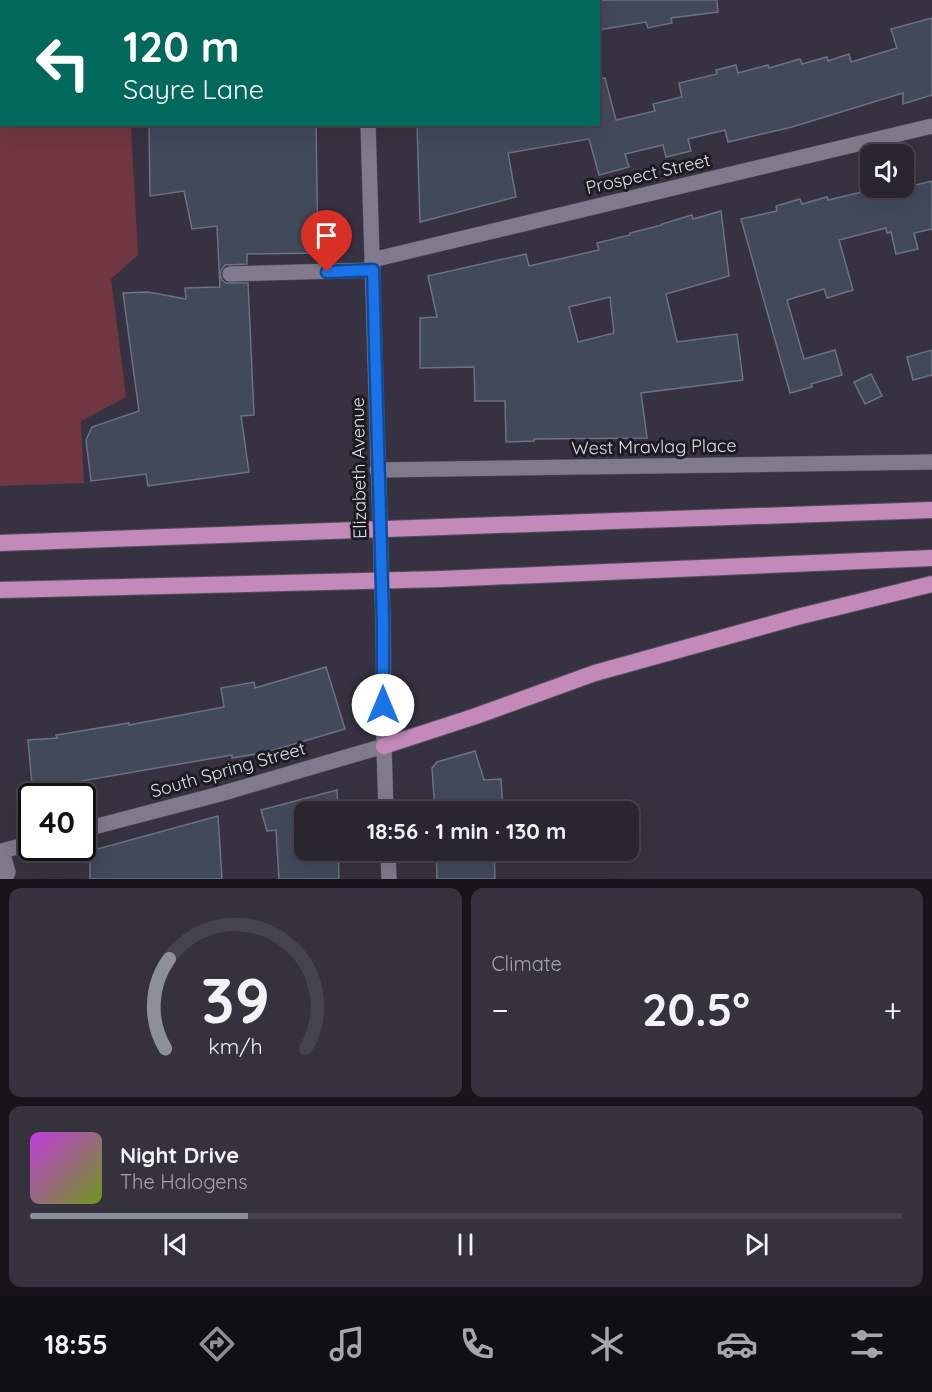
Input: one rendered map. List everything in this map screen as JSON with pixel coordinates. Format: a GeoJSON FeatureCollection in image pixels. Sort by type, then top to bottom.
{"type":"FeatureCollection","features":[{"type":"Feature","properties":{"kind":"highway"},"geometry":{"type":"LineString","coordinates":[[0,543],[932,510]]}},
{"type":"Feature","properties":{"kind":"highway"},"geometry":{"type":"LineString","coordinates":[[0,590],[442,579],[932,558]]}},
{"type":"Feature","properties":{"kind":"highway"},"geometry":{"type":"LineString","coordinates":[[384,746],[477,716],[595,673],[797,617],[932,584]]}},
{"type":"Feature","properties":{"kind":"street","name":"Elizabeth Avenue"},"geometry":{"type":"LineString","coordinates":[[368,126],[383,623],[386,801]]}},
{"type":"Feature","properties":{"kind":"street","name":"Prospect Street"},"geometry":{"type":"LineString","coordinates":[[230,274],[372,265],[932,126]]}},
{"type":"Feature","properties":{"kind":"street","name":"West Mravlag Place"},"geometry":{"type":"LineString","coordinates":[[378,470],[932,462]]}},
{"type":"Feature","properties":{"kind":"street","name":"South Spring Street"},"geometry":{"type":"LineString","coordinates":[[96,826],[220,794],[384,746]]}},
{"type":"Feature","properties":{"kind":"street"},"geometry":{"type":"LineString","coordinates":[[5,879],[8,872],[1,851],[18,847]]}},
{"type":"Feature","properties":{"kind":"street"},"geometry":{"type":"LineString","coordinates":[[388,861],[389,879]]}},
{"type":"Feature","properties":{"kind":"shaded area"},"geometry":{"type":"Polygon","coordinates":[[[0,126],[131,126],[138,255],[111,279],[126,397],[81,421],[84,483],[0,486],[0,126]]]}},
{"type":"Feature","properties":{"kind":"building"},"geometry":{"type":"Polygon","coordinates":[[[600,0],[717,0],[718,12],[671,18],[672,23],[648,28],[646,22],[600,30],[600,0]]]}},
{"type":"Feature","properties":{"kind":"building"},"geometry":{"type":"Polygon","coordinates":[[[932,18],[932,95],[903,104],[903,93],[792,127],[728,142],[725,130],[688,139],[691,151],[666,157],[663,145],[625,154],[629,167],[599,175],[589,139],[508,153],[516,197],[420,222],[417,126],[600,126],[600,79],[605,78],[616,120],[655,111],[653,104],[682,97],[679,83],[717,74],[716,70],[736,65],[738,73],[768,65],[769,68],[800,59],[802,64],[827,57],[828,61],[849,54],[851,62],[897,48],[891,29],[932,18]]]}},
{"type":"Feature","properties":{"kind":"building"},"geometry":{"type":"Polygon","coordinates":[[[149,126],[316,126],[318,253],[247,254],[247,264],[225,265],[220,274],[226,283],[248,283],[254,415],[241,416],[249,472],[148,486],[146,474],[91,481],[86,440],[92,427],[139,411],[123,293],[148,292],[186,299],[185,288],[220,287],[217,226],[192,229],[184,191],[150,196],[149,126]]]}},
{"type":"Feature","properties":{"kind":"building"},"geometry":{"type":"Polygon","coordinates":[[[932,181],[932,229],[914,233],[918,249],[896,254],[891,232],[887,233],[886,228],[839,240],[853,290],[827,298],[824,289],[787,300],[804,359],[835,350],[842,375],[790,393],[741,219],[777,211],[776,206],[800,199],[802,204],[827,197],[828,200],[860,192],[860,198],[914,198],[914,185],[932,181]]]}},
{"type":"Feature","properties":{"kind":"building"},"geometry":{"type":"Polygon","coordinates":[[[721,211],[729,276],[666,294],[677,342],[737,334],[743,380],[641,393],[647,438],[534,439],[534,441],[506,442],[505,401],[475,401],[474,367],[420,368],[420,318],[437,317],[428,276],[526,254],[529,266],[599,250],[597,243],[692,215],[693,219],[721,211]],[[610,297],[569,307],[578,342],[614,333],[610,297]]]}},
{"type":"Feature","properties":{"kind":"building"},"geometry":{"type":"Polygon","coordinates":[[[932,350],[932,375],[913,380],[907,357],[932,350]]]}},
{"type":"Feature","properties":{"kind":"building"},"geometry":{"type":"Polygon","coordinates":[[[871,374],[882,396],[865,404],[854,382],[871,374]]]}},
{"type":"Feature","properties":{"kind":"building"},"geometry":{"type":"Polygon","coordinates":[[[326,667],[345,729],[267,752],[232,758],[232,755],[70,783],[32,783],[28,740],[57,738],[56,735],[129,723],[129,725],[224,707],[221,688],[254,682],[255,688],[326,667]]]}},
{"type":"Feature","properties":{"kind":"building"},"geometry":{"type":"Polygon","coordinates":[[[475,751],[484,780],[501,779],[502,801],[434,801],[432,768],[437,762],[475,751]]]}},
{"type":"Feature","properties":{"kind":"building"},"geometry":{"type":"Polygon","coordinates":[[[337,790],[338,801],[295,801],[337,790]]]}},
{"type":"Feature","properties":{"kind":"building"},"geometry":{"type":"Polygon","coordinates":[[[294,801],[294,861],[338,861],[339,879],[279,879],[276,830],[267,831],[261,810],[294,801]]]}},
{"type":"Feature","properties":{"kind":"building"},"geometry":{"type":"Polygon","coordinates":[[[218,816],[222,879],[90,879],[90,861],[96,861],[96,849],[218,816]]]}},
{"type":"Feature","properties":{"kind":"building"},"geometry":{"type":"Polygon","coordinates":[[[436,861],[494,861],[495,879],[437,879],[436,861]]]}},
{"type":"Feature","properties":{"kind":"route"},"geometry":{"type":"LineString","coordinates":[[327,272],[373,270],[383,623],[383,705]]}}]}
